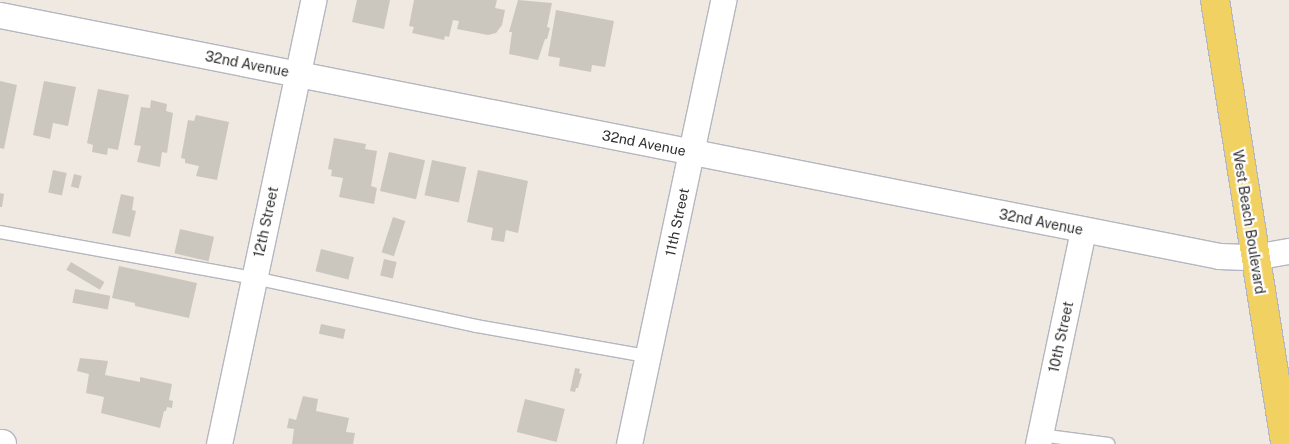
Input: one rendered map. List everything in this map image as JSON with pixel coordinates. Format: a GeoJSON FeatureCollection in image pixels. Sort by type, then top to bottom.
{"type":"FeatureCollection","features":[{"type":"Feature","properties":{"kind":"main road","name":"West Beach Boulevard"},"geometry":{"type":"LineString","coordinates":[[1215,0],[1285,444]]}},
{"type":"Feature","properties":{"kind":"street","name":"12th Street"},"geometry":{"type":"LineString","coordinates":[[219,444],[313,0]]}},
{"type":"Feature","properties":{"kind":"street","name":"11th Street"},"geometry":{"type":"LineString","coordinates":[[629,444],[723,0]]}},
{"type":"Feature","properties":{"kind":"street","name":"32nd Avenue"},"geometry":{"type":"LineString","coordinates":[[0,15],[1219,256],[1254,257],[1289,251]]}},
{"type":"Feature","properties":{"kind":"street","name":"10th Street"},"geometry":{"type":"LineString","coordinates":[[1039,440],[1083,230]]}},
{"type":"Feature","properties":{"kind":"lane"},"geometry":{"type":"LineString","coordinates":[[0,232],[254,278],[476,326],[648,356]]}},
{"type":"Feature","properties":{"kind":"lane"},"geometry":{"type":"LineString","coordinates":[[1039,440],[1108,444]]}},
{"type":"Feature","properties":{"kind":"building"},"geometry":{"type":"Polygon","coordinates":[[[357,0],[390,0],[384,29],[352,22],[357,0]]]}},
{"type":"Feature","properties":{"kind":"building"},"geometry":{"type":"Polygon","coordinates":[[[414,0],[497,0],[495,8],[505,10],[502,25],[496,33],[488,35],[457,29],[459,21],[453,20],[449,37],[445,36],[444,40],[412,33],[414,27],[409,26],[414,0]]]}},
{"type":"Feature","properties":{"kind":"building"},"geometry":{"type":"Polygon","coordinates":[[[518,0],[552,3],[547,27],[550,28],[538,60],[509,54],[512,32],[509,32],[518,0]]]}},
{"type":"Feature","properties":{"kind":"building"},"geometry":{"type":"Polygon","coordinates":[[[556,10],[614,21],[605,67],[592,65],[591,72],[559,66],[560,58],[548,56],[556,10]]]}},
{"type":"Feature","properties":{"kind":"building"},"geometry":{"type":"Polygon","coordinates":[[[0,81],[17,85],[4,149],[0,148],[0,81]]]}},
{"type":"Feature","properties":{"kind":"building"},"geometry":{"type":"Polygon","coordinates":[[[44,81],[76,87],[68,126],[53,123],[50,139],[33,135],[44,81]]]}},
{"type":"Feature","properties":{"kind":"building"},"geometry":{"type":"Polygon","coordinates":[[[98,89],[129,95],[118,150],[108,148],[107,155],[92,152],[93,145],[87,143],[98,89]]]}},
{"type":"Feature","properties":{"kind":"building"},"geometry":{"type":"Polygon","coordinates":[[[151,100],[167,104],[166,111],[173,113],[167,153],[162,152],[160,167],[137,162],[141,146],[134,145],[141,107],[150,108],[151,100]]]}},
{"type":"Feature","properties":{"kind":"building"},"geometry":{"type":"Polygon","coordinates":[[[196,115],[229,122],[217,180],[196,176],[199,166],[185,163],[185,159],[181,158],[188,120],[194,121],[196,115]]]}},
{"type":"Feature","properties":{"kind":"building"},"geometry":{"type":"Polygon","coordinates":[[[334,138],[366,144],[365,149],[377,151],[371,186],[377,188],[374,204],[339,197],[343,178],[331,176],[332,170],[328,169],[334,138]]]}},
{"type":"Feature","properties":{"kind":"building"},"geometry":{"type":"Polygon","coordinates":[[[389,152],[425,160],[416,199],[380,191],[389,152]]]}},
{"type":"Feature","properties":{"kind":"building"},"geometry":{"type":"Polygon","coordinates":[[[432,160],[466,167],[459,202],[425,195],[432,160]]]}},
{"type":"Feature","properties":{"kind":"building"},"geometry":{"type":"Polygon","coordinates":[[[53,170],[67,173],[62,195],[48,192],[53,170]]]}},
{"type":"Feature","properties":{"kind":"building"},"geometry":{"type":"Polygon","coordinates":[[[478,170],[528,181],[518,233],[506,230],[504,242],[491,240],[493,228],[467,222],[478,170]]]}},
{"type":"Feature","properties":{"kind":"building"},"geometry":{"type":"Polygon","coordinates":[[[74,174],[82,176],[79,189],[71,187],[74,174]]]}},
{"type":"Feature","properties":{"kind":"building"},"geometry":{"type":"Polygon","coordinates":[[[0,193],[4,194],[2,207],[0,207],[0,193]]]}},
{"type":"Feature","properties":{"kind":"building"},"geometry":{"type":"Polygon","coordinates":[[[121,194],[134,197],[132,210],[136,211],[130,237],[112,233],[121,194]]]}},
{"type":"Feature","properties":{"kind":"building"},"geometry":{"type":"Polygon","coordinates":[[[393,217],[405,221],[394,256],[382,252],[393,217]]]}},
{"type":"Feature","properties":{"kind":"building"},"geometry":{"type":"Polygon","coordinates":[[[180,229],[214,237],[208,261],[174,253],[180,229]]]}},
{"type":"Feature","properties":{"kind":"building"},"geometry":{"type":"Polygon","coordinates":[[[321,249],[354,257],[348,280],[315,271],[321,249]]]}},
{"type":"Feature","properties":{"kind":"building"},"geometry":{"type":"Polygon","coordinates":[[[384,259],[397,262],[393,278],[380,276],[384,259]]]}},
{"type":"Feature","properties":{"kind":"building"},"geometry":{"type":"Polygon","coordinates":[[[71,262],[104,282],[100,290],[66,270],[71,262]]]}},
{"type":"Feature","properties":{"kind":"building"},"geometry":{"type":"Polygon","coordinates":[[[119,266],[197,283],[189,318],[135,306],[135,303],[112,298],[119,266]]]}},
{"type":"Feature","properties":{"kind":"building"},"geometry":{"type":"Polygon","coordinates":[[[75,289],[110,296],[108,310],[72,303],[75,289]]]}},
{"type":"Feature","properties":{"kind":"building"},"geometry":{"type":"Polygon","coordinates":[[[321,324],[345,329],[343,339],[319,334],[321,324]]]}},
{"type":"Feature","properties":{"kind":"building"},"geometry":{"type":"Polygon","coordinates":[[[80,358],[108,361],[105,375],[140,382],[140,377],[172,384],[169,400],[173,401],[172,408],[167,407],[166,411],[164,411],[160,428],[101,413],[104,397],[86,393],[89,374],[77,371],[80,358]]]}},
{"type":"Feature","properties":{"kind":"building"},"geometry":{"type":"Polygon","coordinates":[[[575,368],[580,369],[579,373],[582,374],[575,392],[570,391],[575,368]]]}},
{"type":"Feature","properties":{"kind":"building"},"geometry":{"type":"Polygon","coordinates":[[[303,396],[318,399],[316,411],[349,418],[346,432],[355,433],[353,444],[292,444],[294,429],[287,428],[289,418],[296,420],[303,396]]]}},
{"type":"Feature","properties":{"kind":"building"},"geometry":{"type":"Polygon","coordinates":[[[525,399],[565,409],[557,442],[517,432],[525,399]]]}}]}
